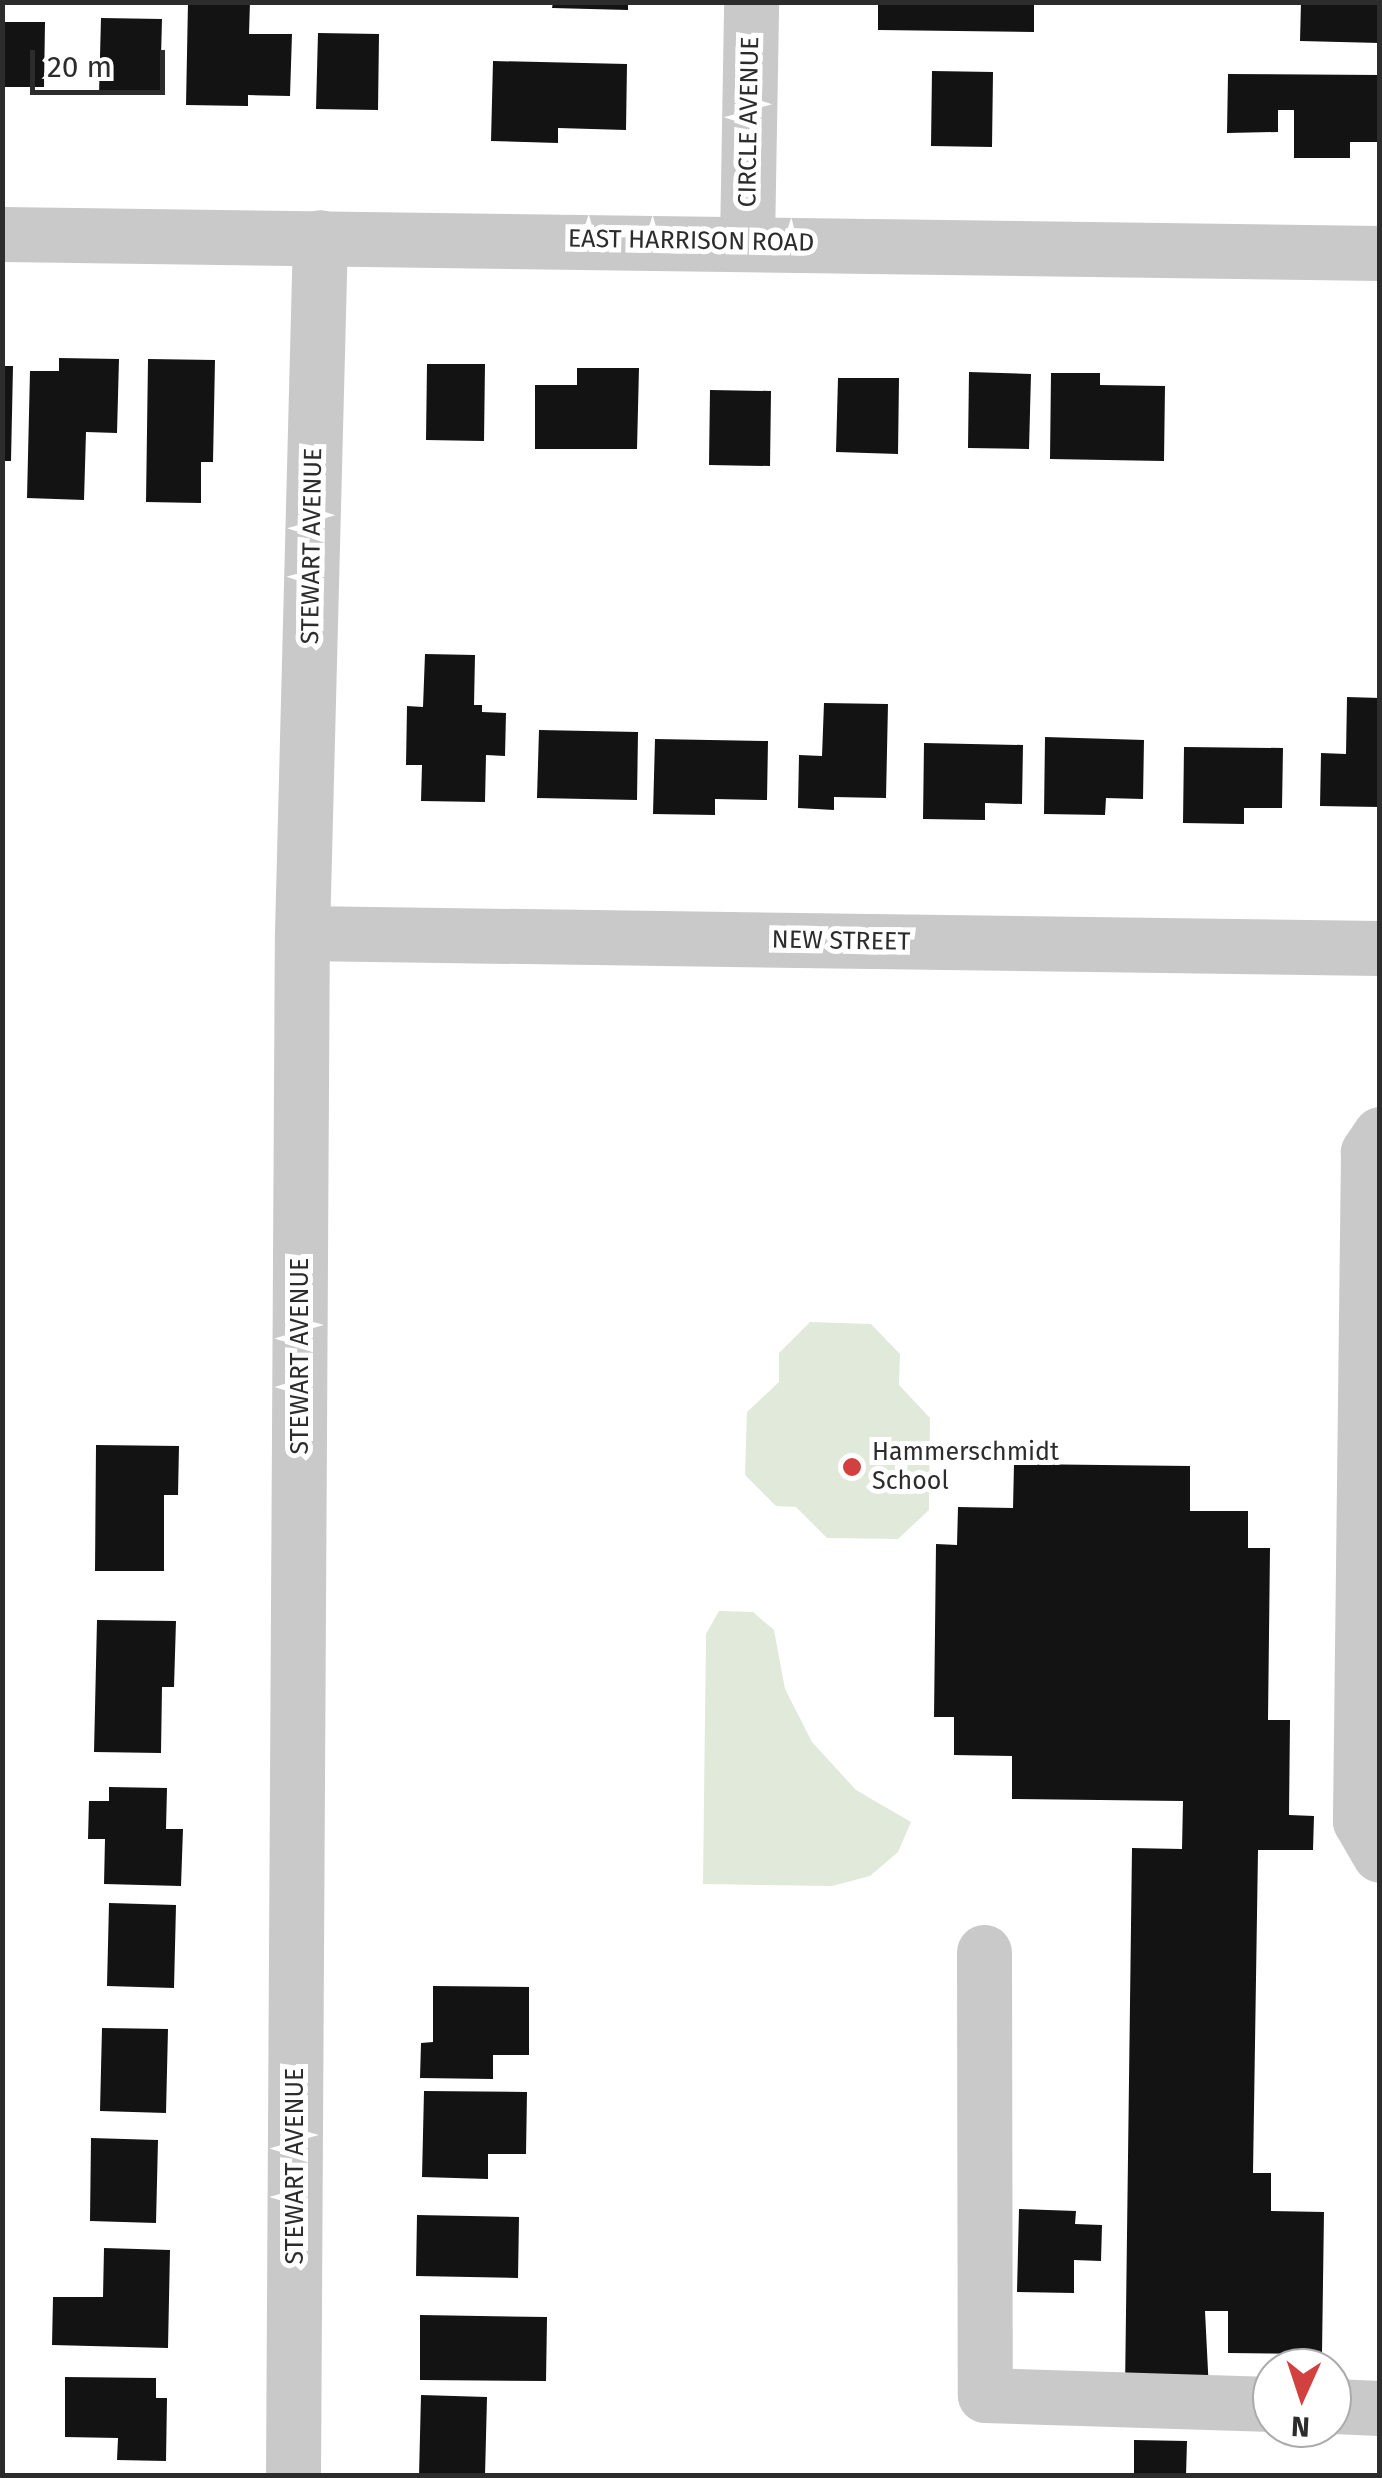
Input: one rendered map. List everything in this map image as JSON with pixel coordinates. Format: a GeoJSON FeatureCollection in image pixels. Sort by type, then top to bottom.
{"type":"FeatureCollection","features":[{"type":"Feature","properties":{"kind":"street","name":"CIRCLE AVENUE"},"geometry":{"type":"LineString","coordinates":[[747,241],[752,2]]}},
{"type":"Feature","properties":{"kind":"street","name":"EAST HARRISON ROAD"},"geometry":{"type":"LineString","coordinates":[[2,234],[747,241],[1380,253]]}},
{"type":"Feature","properties":{"kind":"street","name":"STEWART AVENUE"},"geometry":{"type":"LineString","coordinates":[[293,2476],[302,933],[320,236]]}},
{"type":"Feature","properties":{"kind":"street","name":"NEW STREET"},"geometry":{"type":"LineString","coordinates":[[302,933],[1380,948]]}},
{"type":"Feature","properties":{"kind":"street"},"geometry":{"type":"LineString","coordinates":[[1380,1134],[1368,1152],[1371,1622],[1360,1820],[1380,1855]]}},
{"type":"Feature","properties":{"kind":"street"},"geometry":{"type":"LineString","coordinates":[[984,1952],[985,2395],[1252,2403]]}},
{"type":"Feature","properties":{"kind":"street"},"geometry":{"type":"LineString","coordinates":[[1352,2407],[1380,2408]]}},
{"type":"Feature","properties":{"kind":"shaded area"},"geometry":{"type":"Polygon","coordinates":[[[810,1322],[871,1324],[900,1354],[899,1385],[930,1418],[929,1510],[898,1539],[827,1538],[796,1507],[776,1506],[745,1475],[747,1412],[779,1382],[779,1353],[810,1322]]]}},
{"type":"Feature","properties":{"kind":"shaded area"},"geometry":{"type":"Polygon","coordinates":[[[719,1611],[753,1612],[774,1630],[785,1689],[812,1742],[856,1790],[911,1822],[898,1852],[870,1876],[832,1886],[703,1884],[706,1634],[719,1611]]]}},
{"type":"Feature","properties":{"kind":"building"},"geometry":{"type":"Polygon","coordinates":[[[188,2],[250,2],[249,34],[292,34],[290,96],[248,95],[248,106],[186,105],[188,2]]]}},
{"type":"Feature","properties":{"kind":"building"},"geometry":{"type":"Polygon","coordinates":[[[553,2],[628,2],[628,10],[552,8],[553,2]]]}},
{"type":"Feature","properties":{"kind":"building"},"geometry":{"type":"Polygon","coordinates":[[[878,2],[1034,2],[1034,32],[878,30],[878,2]]]}},
{"type":"Feature","properties":{"kind":"building"},"geometry":{"type":"Polygon","coordinates":[[[1301,2],[1380,2],[1380,43],[1300,41],[1301,2]]]}},
{"type":"Feature","properties":{"kind":"building"},"geometry":{"type":"Polygon","coordinates":[[[101,18],[162,19],[160,95],[99,94],[101,18]]]}},
{"type":"Feature","properties":{"kind":"building"},"geometry":{"type":"Polygon","coordinates":[[[2,22],[45,22],[44,87],[2,87],[2,22]]]}},
{"type":"Feature","properties":{"kind":"building"},"geometry":{"type":"Polygon","coordinates":[[[318,33],[379,34],[378,110],[316,109],[318,33]]]}},
{"type":"Feature","properties":{"kind":"building"},"geometry":{"type":"Polygon","coordinates":[[[493,61],[627,64],[626,130],[558,128],[558,143],[491,141],[493,61]]]}},
{"type":"Feature","properties":{"kind":"building"},"geometry":{"type":"Polygon","coordinates":[[[932,71],[993,72],[992,147],[931,146],[932,71]]]}},
{"type":"Feature","properties":{"kind":"building"},"geometry":{"type":"Polygon","coordinates":[[[1228,74],[1380,75],[1380,142],[1350,142],[1350,158],[1294,158],[1294,110],[1278,110],[1278,132],[1227,133],[1228,74]]]}},
{"type":"Feature","properties":{"kind":"building"},"geometry":{"type":"Polygon","coordinates":[[[59,358],[119,359],[117,433],[86,432],[84,500],[27,498],[30,371],[59,371],[59,358]]]}},
{"type":"Feature","properties":{"kind":"building"},"geometry":{"type":"Polygon","coordinates":[[[148,359],[215,360],[213,462],[201,462],[201,503],[146,502],[148,359]]]}},
{"type":"Feature","properties":{"kind":"building"},"geometry":{"type":"Polygon","coordinates":[[[427,364],[485,364],[484,441],[426,440],[427,364]]]}},
{"type":"Feature","properties":{"kind":"building"},"geometry":{"type":"Polygon","coordinates":[[[2,366],[13,366],[11,461],[2,461],[2,366]]]}},
{"type":"Feature","properties":{"kind":"building"},"geometry":{"type":"Polygon","coordinates":[[[577,368],[639,368],[637,449],[535,449],[535,385],[577,385],[577,368]]]}},
{"type":"Feature","properties":{"kind":"building"},"geometry":{"type":"Polygon","coordinates":[[[969,372],[1031,374],[1029,449],[968,448],[969,372]]]}},
{"type":"Feature","properties":{"kind":"building"},"geometry":{"type":"Polygon","coordinates":[[[1051,373],[1100,373],[1100,385],[1165,386],[1164,461],[1050,459],[1051,373]]]}},
{"type":"Feature","properties":{"kind":"building"},"geometry":{"type":"Polygon","coordinates":[[[838,378],[899,378],[898,454],[836,452],[838,378]]]}},
{"type":"Feature","properties":{"kind":"building"},"geometry":{"type":"Polygon","coordinates":[[[710,390],[771,391],[770,466],[709,465],[710,390]]]}},
{"type":"Feature","properties":{"kind":"building"},"geometry":{"type":"Polygon","coordinates":[[[425,654],[475,655],[474,705],[482,705],[482,712],[506,713],[505,756],[486,755],[485,802],[421,801],[422,765],[406,765],[407,706],[423,707],[425,654]]]}},
{"type":"Feature","properties":{"kind":"building"},"geometry":{"type":"Polygon","coordinates":[[[1347,697],[1380,698],[1379,807],[1320,806],[1321,753],[1346,754],[1347,697]]]}},
{"type":"Feature","properties":{"kind":"building"},"geometry":{"type":"Polygon","coordinates":[[[824,703],[888,704],[886,798],[834,797],[834,810],[798,808],[799,755],[822,756],[824,703]]]}},
{"type":"Feature","properties":{"kind":"building"},"geometry":{"type":"Polygon","coordinates":[[[539,730],[638,732],[637,800],[537,798],[539,730]]]}},
{"type":"Feature","properties":{"kind":"building"},"geometry":{"type":"Polygon","coordinates":[[[1045,737],[1144,740],[1143,799],[1106,798],[1105,815],[1044,814],[1045,737]]]}},
{"type":"Feature","properties":{"kind":"building"},"geometry":{"type":"Polygon","coordinates":[[[655,739],[768,741],[767,800],[715,799],[715,815],[653,814],[655,739]]]}},
{"type":"Feature","properties":{"kind":"building"},"geometry":{"type":"Polygon","coordinates":[[[924,743],[1023,745],[1022,804],[985,803],[985,820],[923,819],[924,743]]]}},
{"type":"Feature","properties":{"kind":"building"},"geometry":{"type":"Polygon","coordinates":[[[1184,747],[1283,748],[1282,808],[1244,808],[1244,824],[1183,823],[1184,747]]]}},
{"type":"Feature","properties":{"kind":"building"},"geometry":{"type":"Polygon","coordinates":[[[96,1445],[179,1446],[178,1495],[164,1495],[164,1571],[95,1571],[96,1445]]]}},
{"type":"Feature","properties":{"kind":"building"},"geometry":{"type":"Polygon","coordinates":[[[1014,1464],[1190,1466],[1190,1511],[1248,1511],[1248,1548],[1270,1548],[1268,1720],[1290,1720],[1289,1815],[1314,1816],[1313,1850],[1258,1850],[1253,2173],[1271,2173],[1271,2211],[1324,2212],[1322,2348],[1252,2348],[1252,2353],[1228,2353],[1228,2311],[1205,2311],[1209,2391],[1125,2390],[1132,1848],[1182,1849],[1183,1801],[1012,1799],[1012,1756],[954,1755],[954,1717],[934,1717],[936,1544],[957,1545],[958,1507],[1013,1508],[1014,1464]]]}},
{"type":"Feature","properties":{"kind":"building"},"geometry":{"type":"Polygon","coordinates":[[[97,1620],[176,1621],[174,1687],[162,1687],[161,1753],[94,1752],[97,1620]]]}},
{"type":"Feature","properties":{"kind":"building"},"geometry":{"type":"Polygon","coordinates":[[[109,1787],[167,1788],[166,1829],[183,1829],[181,1886],[104,1884],[105,1839],[88,1839],[89,1801],[109,1801],[109,1787]]]}},
{"type":"Feature","properties":{"kind":"building"},"geometry":{"type":"Polygon","coordinates":[[[109,1903],[176,1905],[174,1988],[107,1986],[109,1903]]]}},
{"type":"Feature","properties":{"kind":"building"},"geometry":{"type":"Polygon","coordinates":[[[433,1986],[529,1987],[529,2055],[493,2055],[493,2079],[420,2078],[421,2043],[433,2042],[433,1986]]]}},
{"type":"Feature","properties":{"kind":"building"},"geometry":{"type":"Polygon","coordinates":[[[102,2028],[168,2029],[166,2113],[100,2111],[102,2028]]]}},
{"type":"Feature","properties":{"kind":"building"},"geometry":{"type":"Polygon","coordinates":[[[424,2091],[527,2092],[526,2154],[488,2154],[488,2179],[422,2177],[424,2091]]]}},
{"type":"Feature","properties":{"kind":"building"},"geometry":{"type":"Polygon","coordinates":[[[91,2138],[158,2140],[156,2223],[90,2221],[91,2138]]]}},
{"type":"Feature","properties":{"kind":"building"},"geometry":{"type":"Polygon","coordinates":[[[1019,2209],[1076,2211],[1075,2224],[1102,2225],[1101,2261],[1074,2260],[1074,2293],[1017,2292],[1019,2209]]]}},
{"type":"Feature","properties":{"kind":"building"},"geometry":{"type":"Polygon","coordinates":[[[417,2215],[519,2217],[518,2278],[416,2276],[417,2215]]]}},
{"type":"Feature","properties":{"kind":"building"},"geometry":{"type":"Polygon","coordinates":[[[104,2248],[170,2250],[168,2348],[52,2345],[53,2297],[103,2297],[104,2248]]]}},
{"type":"Feature","properties":{"kind":"building"},"geometry":{"type":"Polygon","coordinates":[[[420,2315],[547,2317],[546,2381],[420,2380],[420,2315]]]}},
{"type":"Feature","properties":{"kind":"building"},"geometry":{"type":"Polygon","coordinates":[[[65,2377],[156,2378],[156,2398],[167,2398],[166,2461],[117,2460],[118,2438],[65,2437],[65,2377]]]}},
{"type":"Feature","properties":{"kind":"building"},"geometry":{"type":"Polygon","coordinates":[[[421,2395],[487,2397],[485,2476],[419,2476],[421,2395]]]}},
{"type":"Feature","properties":{"kind":"building"},"geometry":{"type":"Polygon","coordinates":[[[1134,2440],[1187,2441],[1186,2476],[1134,2476],[1134,2440]]]}},
{"type":"Feature","properties":{"kind":"place","name":"Hammerschmidt School"},"geometry":{"type":"Point","coordinates":[852,1467]}}]}
